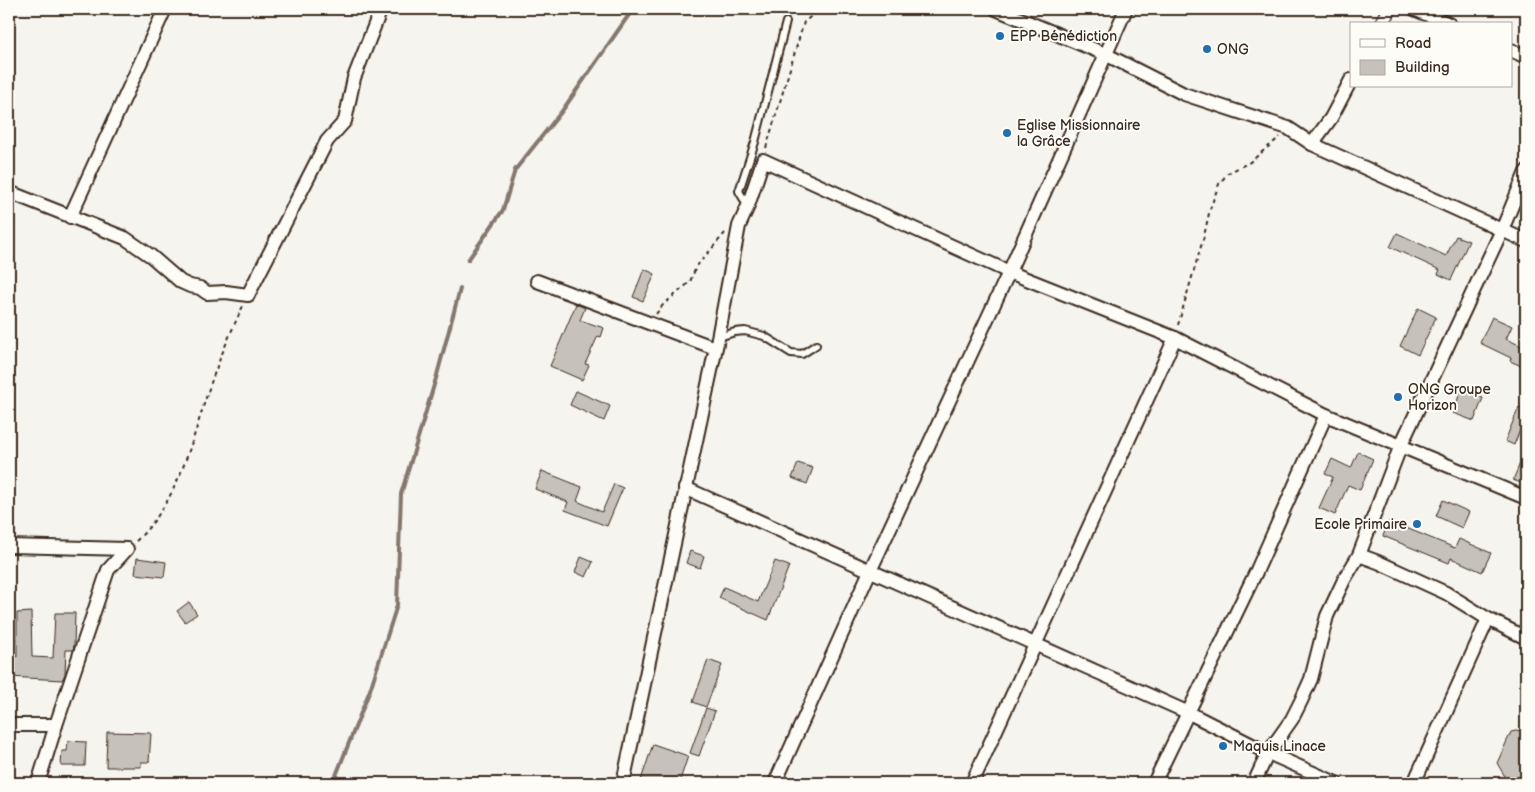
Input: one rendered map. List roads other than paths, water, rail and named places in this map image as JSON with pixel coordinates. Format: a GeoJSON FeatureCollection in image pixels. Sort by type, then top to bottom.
{"type":"FeatureCollection","features":[{"type":"Feature","properties":{"kind":"street"},"geometry":{"type":"LineString","coordinates":[[70,216],[166,9]]}},
{"type":"Feature","properties":{"kind":"street"},"geometry":{"type":"LineString","coordinates":[[9,192],[125,238],[151,256],[181,282],[200,288],[207,294],[226,292],[248,295],[327,141],[345,121],[354,78],[381,9]]}},
{"type":"Feature","properties":{"kind":"street"},"geometry":{"type":"LineString","coordinates":[[996,9],[1105,54],[1184,94],[1288,128],[1312,144],[1526,241]]}},
{"type":"Feature","properties":{"kind":"street"},"geometry":{"type":"LineString","coordinates":[[775,783],[870,570],[1009,272],[1126,9]]}},
{"type":"Feature","properties":{"kind":"street"},"geometry":{"type":"LineString","coordinates":[[1383,22],[1390,9]]}},
{"type":"Feature","properties":{"kind":"street"},"geometry":{"type":"LineString","coordinates":[[1414,9],[1444,22]]}},
{"type":"Feature","properties":{"kind":"street"},"geometry":{"type":"LineString","coordinates":[[1512,50],[1526,57]]}},
{"type":"Feature","properties":{"kind":"street"},"geometry":{"type":"LineString","coordinates":[[1312,144],[1330,118],[1350,82]]}},
{"type":"Feature","properties":{"kind":"street"},"geometry":{"type":"LineString","coordinates":[[623,783],[739,226],[748,206],[763,160],[1009,272],[1175,338],[1326,415],[1526,498]]}},
{"type":"Feature","properties":{"kind":"street"},"geometry":{"type":"LineString","coordinates":[[1254,783],[1268,753],[1292,719],[1311,679],[1327,616],[1344,580],[1359,556],[1401,445],[1502,230],[1526,172]]}},
{"type":"Feature","properties":{"kind":"street"},"geometry":{"type":"LineString","coordinates":[[537,281],[649,324],[716,343]]}},
{"type":"Feature","properties":{"kind":"street"},"geometry":{"type":"LineString","coordinates":[[972,783],[1175,338]]}},
{"type":"Feature","properties":{"kind":"street"},"geometry":{"type":"LineString","coordinates":[[1154,783],[1257,570],[1326,415]]}},
{"type":"Feature","properties":{"kind":"street"},"geometry":{"type":"LineString","coordinates":[[685,488],[1035,643],[1336,783]]}},
{"type":"Feature","properties":{"kind":"street"},"geometry":{"type":"LineString","coordinates":[[9,546],[127,549],[108,570],[38,783]]}},
{"type":"Feature","properties":{"kind":"street"},"geometry":{"type":"LineString","coordinates":[[1359,556],[1378,562],[1446,593],[1488,619],[1526,638]]}},
{"type":"Feature","properties":{"kind":"street"},"geometry":{"type":"LineString","coordinates":[[1414,783],[1488,619]]}},
{"type":"Feature","properties":{"kind":"street"},"geometry":{"type":"LineString","coordinates":[[9,725],[56,724]]}},
{"type":"Feature","properties":{"kind":"lane"},"geometry":{"type":"LineString","coordinates":[[748,206],[739,192],[786,22]]}},
{"type":"Feature","properties":{"kind":"lane"},"geometry":{"type":"LineString","coordinates":[[716,343],[735,332],[745,331],[764,336],[792,353],[802,354],[816,345]]}},
{"type":"Feature","properties":{"kind":"waterway"},"geometry":{"type":"LineString","coordinates":[[468,260],[503,210],[515,170],[562,111],[633,9]]}},
{"type":"Feature","properties":{"kind":"waterway"},"geometry":{"type":"LineString","coordinates":[[333,783],[370,690],[397,605],[401,494],[437,375],[460,289]]}},
{"type":"Feature","properties":{"kind":"place","name":"EPP Bénédiction"},"geometry":{"type":"Point","coordinates":[1000,36]}},
{"type":"Feature","properties":{"kind":"place","name":"ONG"},"geometry":{"type":"Point","coordinates":[1207,49]}},
{"type":"Feature","properties":{"kind":"place","name":"Eglise Missionnaire la Grâce"},"geometry":{"type":"Point","coordinates":[1007,133]}},
{"type":"Feature","properties":{"kind":"place","name":"ONG Groupe Horizon"},"geometry":{"type":"Point","coordinates":[1398,397]}},
{"type":"Feature","properties":{"kind":"place","name":"Ecole Primaire"},"geometry":{"type":"Point","coordinates":[1417,524]}},
{"type":"Feature","properties":{"kind":"place","name":"Maquis Linace"},"geometry":{"type":"Point","coordinates":[1223,746]}}]}
